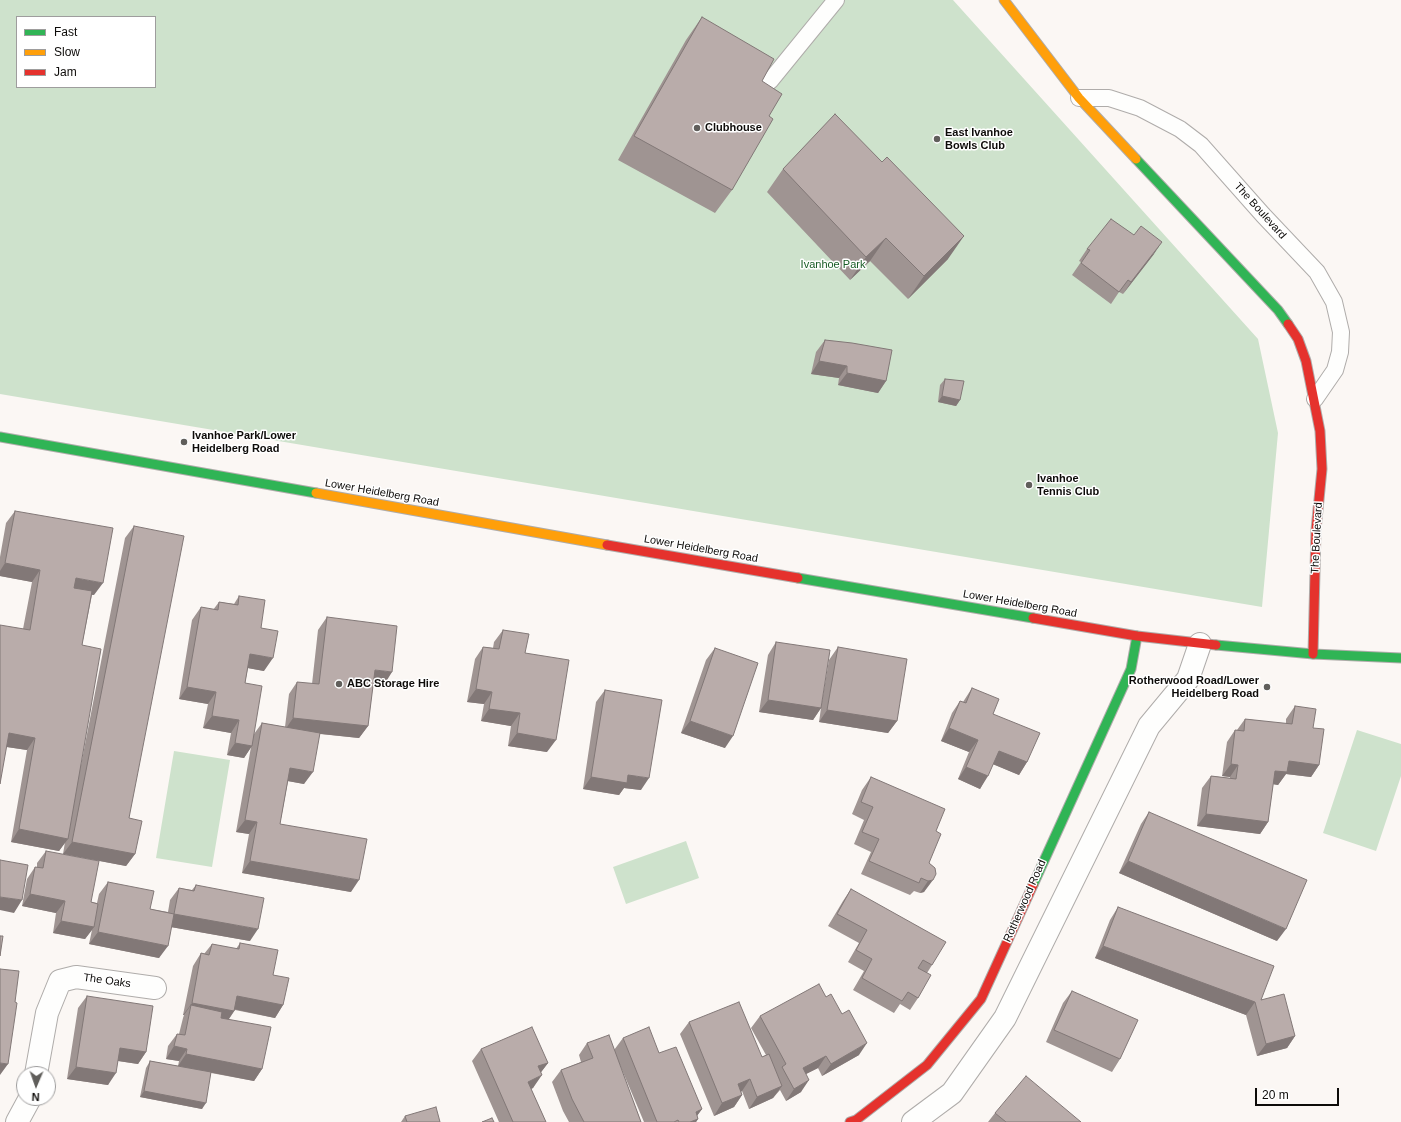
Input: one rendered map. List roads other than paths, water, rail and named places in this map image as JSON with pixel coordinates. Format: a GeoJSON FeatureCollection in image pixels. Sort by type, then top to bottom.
{"type":"FeatureCollection","features":[{"type":"Feature","properties":{"kind":"main road","name":"The Boulevard"},"geometry":{"type":"LineString","coordinates":[[1004,0],[1079,98],[1272,304],[1288,323],[1298,339],[1306,361],[1315,399],[1320,431],[1322,469],[1316,530],[1313,654]]}},
{"type":"Feature","properties":{"kind":"main road","name":"Lower Heidelberg Road"},"geometry":{"type":"LineString","coordinates":[[0,437],[540,533],[1137,636],[1200,644],[1313,654],[1401,658]]}},
{"type":"Feature","properties":{"kind":"main road","name":"Rotherwood Road"},"geometry":{"type":"LineString","coordinates":[[850,1122],[856,1120],[927,1065],[981,999],[1131,669],[1137,636]]}},
{"type":"Feature","properties":{"kind":"street"},"geometry":{"type":"LineString","coordinates":[[913,1122],[952,1093],[1005,1018],[1149,726],[1188,679],[1200,644]]}},
{"type":"Feature","properties":{"kind":"street","name":"The Oaks"},"geometry":{"type":"LineString","coordinates":[[37,1066],[47,1013],[60,981],[76,976],[155,988]]}},
{"type":"Feature","properties":{"kind":"street"},"geometry":{"type":"LineString","coordinates":[[17,1122],[26,1106]]}},
{"type":"Feature","properties":{"kind":"lane"},"geometry":{"type":"LineString","coordinates":[[770,81],[836,0]]}},
{"type":"Feature","properties":{"kind":"lane","name":"The Boulevard"},"geometry":{"type":"LineString","coordinates":[[1079,98],[1109,98],[1140,108],[1180,129],[1201,146],[1317,272],[1334,302],[1341,332],[1340,352],[1335,370],[1315,399]]}},
{"type":"Feature","properties":{"kind":"place","name":"Clubhouse"},"geometry":{"type":"Point","coordinates":[697,128]}},
{"type":"Feature","properties":{"kind":"place","name":"East Ivanhoe Bowls Club"},"geometry":{"type":"Point","coordinates":[937,139]}},
{"type":"Feature","properties":{"kind":"place","name":"Ivanhoe Park/Lower Heidelberg Road"},"geometry":{"type":"Point","coordinates":[184,442]}},
{"type":"Feature","properties":{"kind":"place","name":"Ivanhoe Tennis Club"},"geometry":{"type":"Point","coordinates":[1029,485]}},
{"type":"Feature","properties":{"kind":"place","name":"ABC Storage Hire"},"geometry":{"type":"Point","coordinates":[339,684]}},
{"type":"Feature","properties":{"kind":"place","name":"Rotherwood Road/Lower Heidelberg Road"},"geometry":{"type":"Point","coordinates":[1267,687]}},
{"type":"Feature","properties":{"kind":"park label","name":"Ivanhoe Park"},"geometry":{"type":"Point","coordinates":[833,265]}}]}
